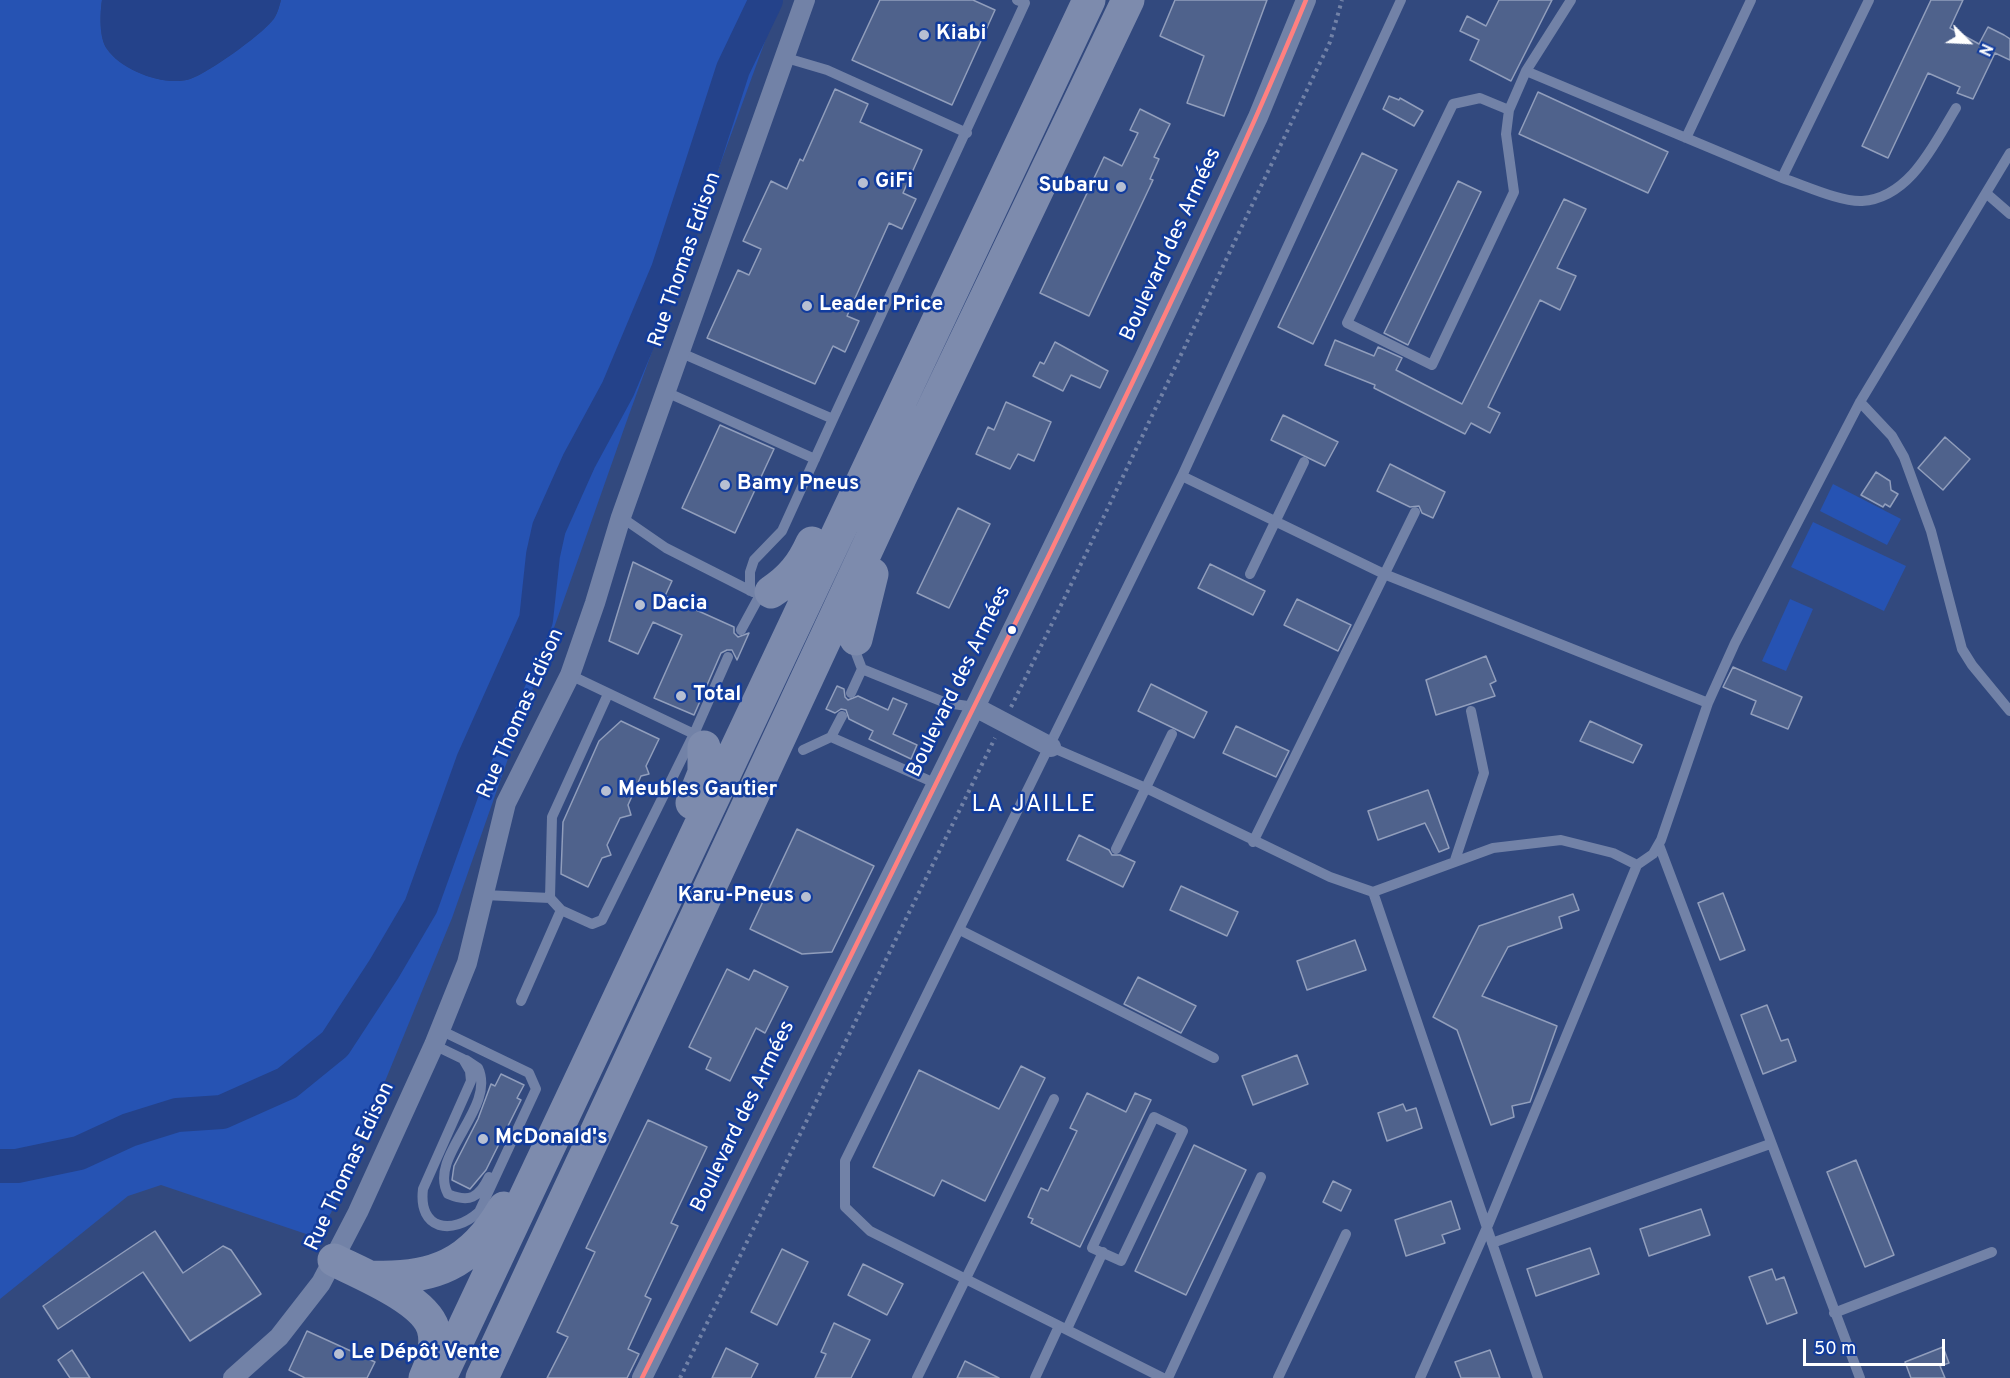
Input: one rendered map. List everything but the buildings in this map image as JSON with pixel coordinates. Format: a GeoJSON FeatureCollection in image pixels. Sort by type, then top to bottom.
{"type":"FeatureCollection","features":[{"type":"Feature","properties":{"kind":"highway"},"geometry":{"type":"LineString","coordinates":[[440,1378],[1089,0]]}},
{"type":"Feature","properties":{"kind":"highway"},"geometry":{"type":"LineString","coordinates":[[482,1378],[900,478],[1128,0]]}},
{"type":"Feature","properties":{"kind":"highway"},"geometry":{"type":"LineString","coordinates":[[760,593],[787,581],[801,566],[868,430],[925,347]]}},
{"type":"Feature","properties":{"kind":"highway"},"geometry":{"type":"LineString","coordinates":[[859,654],[900,478]]}},
{"type":"Feature","properties":{"kind":"highway"},"geometry":{"type":"LineString","coordinates":[[631,970],[704,773],[699,741]]}},
{"type":"Feature","properties":{"kind":"highway"},"geometry":{"type":"LineString","coordinates":[[667,980],[783,764],[817,743]]}},
{"type":"Feature","properties":{"kind":"highway"},"geometry":{"type":"LineString","coordinates":[[370,1277],[405,1279],[435,1271],[459,1259],[485,1236],[505,1206],[600,1036]]}},
{"type":"Feature","properties":{"kind":"highway"},"geometry":{"type":"LineString","coordinates":[[334,1260],[370,1277],[423,1311],[433,1328],[435,1347],[425,1378]]}},
{"type":"Feature","properties":{"kind":"street","name":"Rue Thomas Edison"},"geometry":{"type":"LineString","coordinates":[[233,1378],[263,1353],[298,1316],[334,1260],[437,1038],[467,963],[506,803],[570,675],[621,517],[805,0]]}},
{"type":"Feature","properties":{"kind":"street","name":"Boulevard des Armées"},"geometry":{"type":"LineString","coordinates":[[642,1378],[975,707],[1258,117],[1306,0]]}},
{"type":"Feature","properties":{"kind":"street"},"geometry":{"type":"LineString","coordinates":[[975,707],[1051,747]]}},
{"type":"Feature","properties":{"kind":"lane"},"geometry":{"type":"LineString","coordinates":[[760,593],[750,572],[754,560],[782,531],[1025,3],[1017,0]]}},
{"type":"Feature","properties":{"kind":"lane"},"geometry":{"type":"LineString","coordinates":[[1163,1378],[870,1231],[845,1207],[844,1161],[1051,747],[1182,476],[1401,0]]}},
{"type":"Feature","properties":{"kind":"lane"},"geometry":{"type":"LineString","coordinates":[[1509,110],[1480,98],[1453,104],[1347,323],[1432,365],[1514,192],[1506,134],[1509,110],[1526,71],[1571,0]]}},
{"type":"Feature","properties":{"kind":"lane"},"geometry":{"type":"LineString","coordinates":[[1686,138],[1751,0]]}},
{"type":"Feature","properties":{"kind":"lane"},"geometry":{"type":"LineString","coordinates":[[1782,178],[1869,0]]}},
{"type":"Feature","properties":{"kind":"lane"},"geometry":{"type":"LineString","coordinates":[[783,57],[827,70],[967,133]]}},
{"type":"Feature","properties":{"kind":"lane"},"geometry":{"type":"LineString","coordinates":[[1526,71],[1782,178],[1844,198],[1861,201],[1886,195],[1907,182],[1956,108]]}},
{"type":"Feature","properties":{"kind":"lane"},"geometry":{"type":"LineString","coordinates":[[1420,1378],[1488,1225],[1637,865],[1653,854],[1659,845],[1708,703],[1735,643],[1860,402],[2010,153]]}},
{"type":"Feature","properties":{"kind":"lane"},"geometry":{"type":"LineString","coordinates":[[1986,193],[2010,213]]}},
{"type":"Feature","properties":{"kind":"lane"},"geometry":{"type":"LineString","coordinates":[[679,352],[833,419]]}},
{"type":"Feature","properties":{"kind":"lane"},"geometry":{"type":"LineString","coordinates":[[666,392],[815,459]]}},
{"type":"Feature","properties":{"kind":"lane"},"geometry":{"type":"LineString","coordinates":[[1860,402],[1892,436],[1904,457],[1930,531],[1962,648],[1972,665],[2010,711]]}},
{"type":"Feature","properties":{"kind":"lane"},"geometry":{"type":"LineString","coordinates":[[1251,574],[1305,462]]}},
{"type":"Feature","properties":{"kind":"lane"},"geometry":{"type":"LineString","coordinates":[[1182,476],[1384,574],[1708,703]]}},
{"type":"Feature","properties":{"kind":"lane"},"geometry":{"type":"LineString","coordinates":[[1253,842],[1415,513]]}},
{"type":"Feature","properties":{"kind":"lane"},"geometry":{"type":"LineString","coordinates":[[621,517],[666,548],[760,593]]}},
{"type":"Feature","properties":{"kind":"lane"},"geometry":{"type":"LineString","coordinates":[[741,630],[760,593]]}},
{"type":"Feature","properties":{"kind":"lane"},"geometry":{"type":"LineString","coordinates":[[851,693],[859,654],[946,703],[975,707]]}},
{"type":"Feature","properties":{"kind":"lane"},"geometry":{"type":"LineString","coordinates":[[608,694],[552,817],[550,898],[561,910],[592,924],[602,920],[699,741],[728,657]]}},
{"type":"Feature","properties":{"kind":"lane"},"geometry":{"type":"LineString","coordinates":[[570,675],[699,741]]}},
{"type":"Feature","properties":{"kind":"lane"},"geometry":{"type":"LineString","coordinates":[[1455,860],[1484,773],[1471,711]]}},
{"type":"Feature","properties":{"kind":"lane"},"geometry":{"type":"LineString","coordinates":[[842,716],[817,743],[937,784]]}},
{"type":"Feature","properties":{"kind":"lane"},"geometry":{"type":"LineString","coordinates":[[1116,849],[1172,734]]}},
{"type":"Feature","properties":{"kind":"lane"},"geometry":{"type":"LineString","coordinates":[[1051,747],[1146,788],[1253,842],[1330,877],[1373,892],[1492,848],[1561,840],[1613,853],[1637,865]]}},
{"type":"Feature","properties":{"kind":"lane"},"geometry":{"type":"LineString","coordinates":[[1659,845],[1860,1378]]}},
{"type":"Feature","properties":{"kind":"lane"},"geometry":{"type":"LineString","coordinates":[[1373,892],[1488,1225],[1538,1378]]}},
{"type":"Feature","properties":{"kind":"lane"},"geometry":{"type":"LineString","coordinates":[[484,895],[550,898]]}},
{"type":"Feature","properties":{"kind":"lane"},"geometry":{"type":"LineString","coordinates":[[521,1001],[561,910]]}},
{"type":"Feature","properties":{"kind":"lane"},"geometry":{"type":"LineString","coordinates":[[960,930],[1214,1058]]}},
{"type":"Feature","properties":{"kind":"lane"},"geometry":{"type":"LineString","coordinates":[[437,1038],[478,1068],[482,1085],[478,1099],[445,1168],[443,1182],[448,1194],[459,1199],[470,1199],[484,1189],[517,1118],[529,1108]]}},
{"type":"Feature","properties":{"kind":"lane"},"geometry":{"type":"LineString","coordinates":[[437,1038],[529,1073],[536,1089],[479,1212],[468,1222],[456,1227],[441,1225],[426,1217],[421,1205],[423,1189],[471,1081],[470,1071],[463,1059]]}},
{"type":"Feature","properties":{"kind":"lane"},"geometry":{"type":"LineString","coordinates":[[917,1378],[1054,1099]]}},
{"type":"Feature","properties":{"kind":"lane"},"geometry":{"type":"LineString","coordinates":[[1154,1117],[1183,1131],[1121,1260],[1103,1252],[1092,1248],[1154,1117]]}},
{"type":"Feature","properties":{"kind":"lane"},"geometry":{"type":"LineString","coordinates":[[1492,1243],[1770,1144]]}},
{"type":"Feature","properties":{"kind":"lane"},"geometry":{"type":"LineString","coordinates":[[1168,1378],[1261,1178]]}},
{"type":"Feature","properties":{"kind":"lane"},"geometry":{"type":"LineString","coordinates":[[1278,1378],[1346,1234]]}},
{"type":"Feature","properties":{"kind":"lane"},"geometry":{"type":"LineString","coordinates":[[1035,1378],[1103,1252]]}},
{"type":"Feature","properties":{"kind":"lane"},"geometry":{"type":"LineString","coordinates":[[1834,1313],[1992,1252]]}},
{"type":"Feature","properties":{"kind":"path"},"geometry":{"type":"LineString","coordinates":[[680,1378],[1098,531],[1131,454],[1330,42],[1342,0]]}},
{"type":"Feature","properties":{"kind":"shaded area"},"geometry":{"type":"Polygon","coordinates":[[[0,0],[102,0],[101,32],[104,44],[114,57],[122,64],[144,75],[168,81],[180,81],[209,70],[256,36],[274,19],[281,0],[780,0],[626,423],[452,918],[331,1213],[315,1237],[161,1185],[128,1196],[0,1299],[0,0]]]}},
{"type":"Feature","properties":{"kind":"shaded area"},"geometry":{"type":"Polygon","coordinates":[[[102,0],[281,0],[274,19],[257,36],[209,70],[190,79],[169,81],[133,70],[114,57],[107,49],[101,32],[102,0]]]}},
{"type":"Feature","properties":{"kind":"shaded area"},"geometry":{"type":"Polygon","coordinates":[[[1833,484],[1901,519],[1887,545],[1820,511],[1833,484]]]}},
{"type":"Feature","properties":{"kind":"shaded area"},"geometry":{"type":"Polygon","coordinates":[[[1813,522],[1906,566],[1884,611],[1791,567],[1813,522]]]}},
{"type":"Feature","properties":{"kind":"shaded area"},"geometry":{"type":"Polygon","coordinates":[[[1790,599],[1813,609],[1786,671],[1762,661],[1790,599]]]}},
{"type":"Feature","properties":{"kind":"waterway"},"geometry":{"type":"LineString","coordinates":[[0,1166],[17,1166],[79,1153],[129,1130],[177,1115],[222,1112],[287,1083],[335,1044],[384,969],[421,906],[473,761],[536,620],[543,555],[549,528],[579,461],[618,389],[668,270],[733,69],[766,0]]}},
{"type":"Feature","properties":{"kind":"transit line"},"geometry":{"type":"LineString","coordinates":[[642,1378],[1117,414],[1215,209],[1306,0]]}},
{"type":"Feature","properties":{"kind":"place","name":"Kiabi"},"geometry":{"type":"Point","coordinates":[924,35]}},
{"type":"Feature","properties":{"kind":"place","name":"GiFi"},"geometry":{"type":"Point","coordinates":[863,183]}},
{"type":"Feature","properties":{"kind":"place","name":"Subaru"},"geometry":{"type":"Point","coordinates":[1121,187]}},
{"type":"Feature","properties":{"kind":"place","name":"Leader Price"},"geometry":{"type":"Point","coordinates":[807,306]}},
{"type":"Feature","properties":{"kind":"place","name":"Bamy Pneus"},"geometry":{"type":"Point","coordinates":[725,485]}},
{"type":"Feature","properties":{"kind":"place","name":"Dacia"},"geometry":{"type":"Point","coordinates":[640,605]}},
{"type":"Feature","properties":{"kind":"place","name":"Total"},"geometry":{"type":"Point","coordinates":[681,696]}},
{"type":"Feature","properties":{"kind":"place","name":"Meubles Gautier"},"geometry":{"type":"Point","coordinates":[606,791]}},
{"type":"Feature","properties":{"kind":"place","name":"Karu-Pneus"},"geometry":{"type":"Point","coordinates":[806,897]}},
{"type":"Feature","properties":{"kind":"place","name":"McDonald's"},"geometry":{"type":"Point","coordinates":[483,1139]}},
{"type":"Feature","properties":{"kind":"place","name":"Le Dépôt Vente"},"geometry":{"type":"Point","coordinates":[339,1354]}},
{"type":"Feature","properties":{"kind":"district","name":"LA JAILLE"},"geometry":{"type":"Point","coordinates":[1034,806]}}]}
